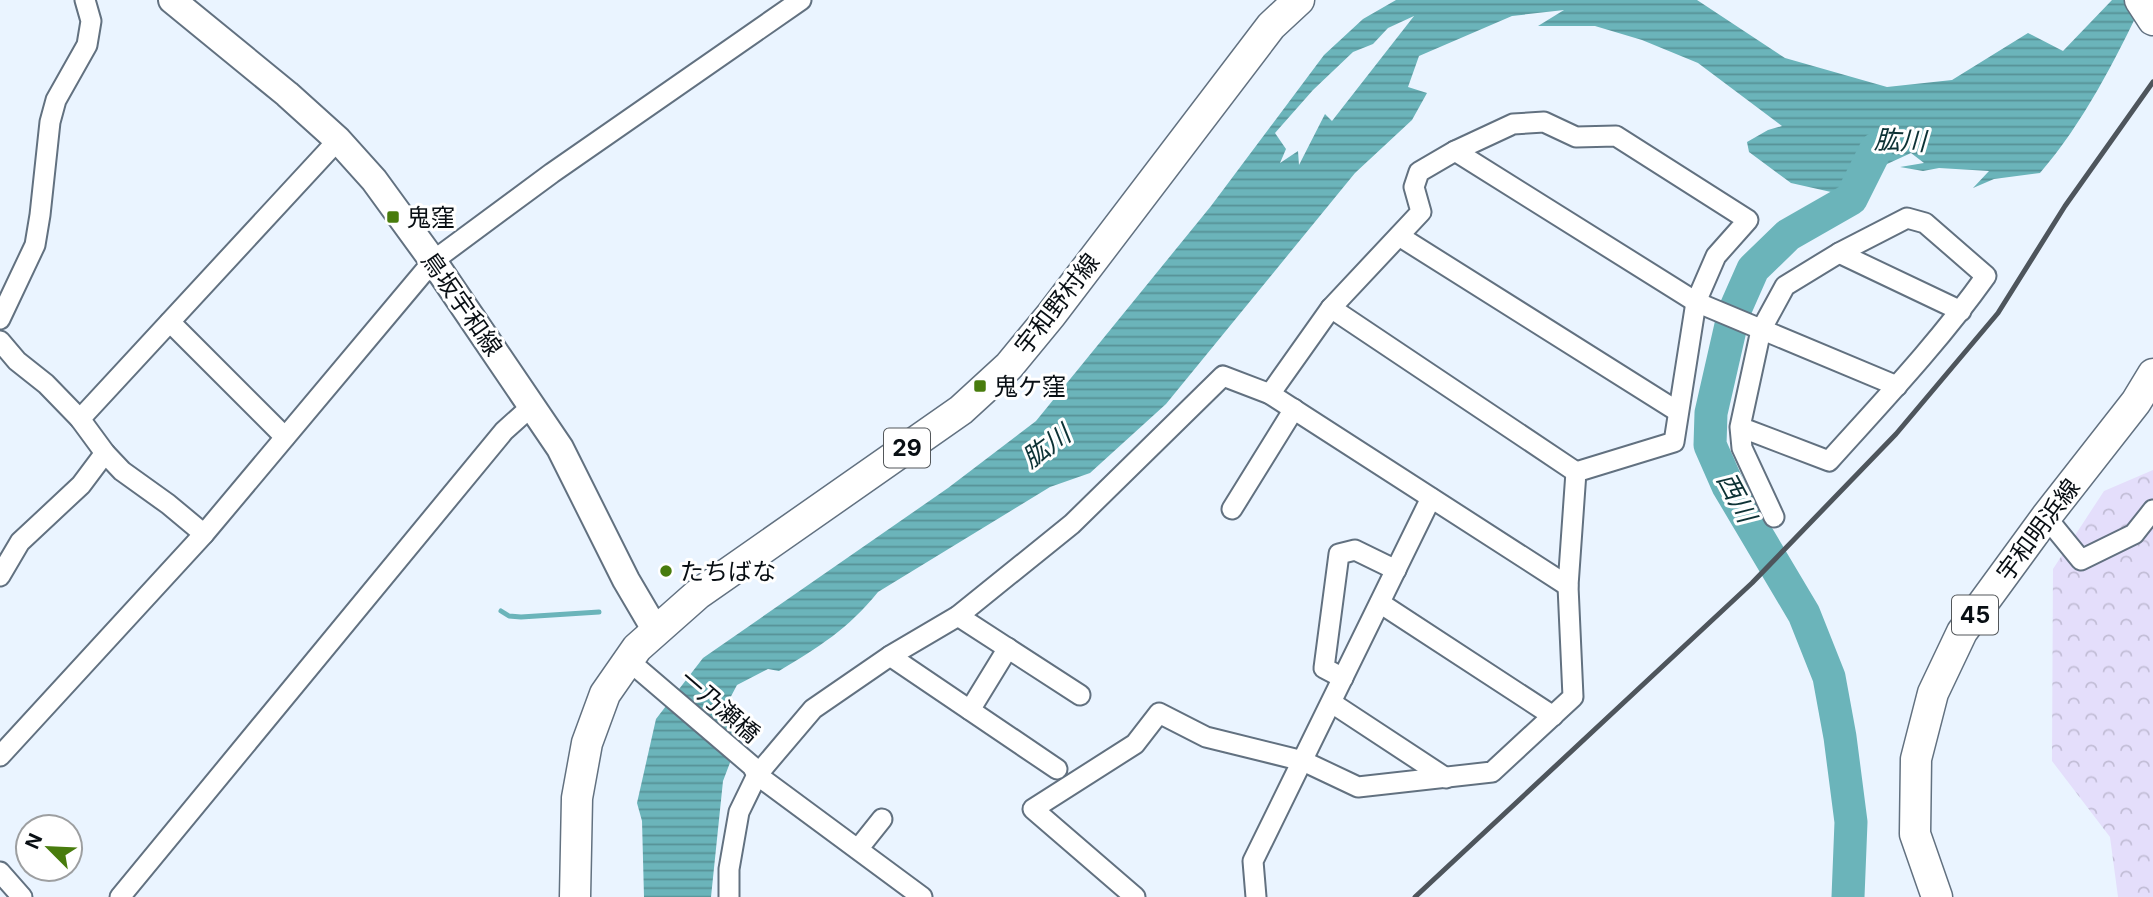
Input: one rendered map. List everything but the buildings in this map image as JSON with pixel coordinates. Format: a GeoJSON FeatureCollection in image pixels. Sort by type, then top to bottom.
{"type":"FeatureCollection","features":[{"type":"Feature","properties":{"kind":"main road","name":"鳥坂宇和線"},"geometry":{"type":"LineString","coordinates":[[172,0],[287,94],[338,140],[374,180],[533,405],[560,448],[626,580],[656,631]]}},
{"type":"Feature","properties":{"kind":"main road","name":"宇和野村線"},"geometry":{"type":"LineString","coordinates":[[575,897],[577,798],[587,743],[605,694],[628,660],[698,594],[961,410],[1009,366],[1051,316],[1271,26],[1299,0]]}},
{"type":"Feature","properties":{"kind":"main road"},"geometry":{"type":"LineString","coordinates":[[2140,0],[2153,20]]}},
{"type":"Feature","properties":{"kind":"main road","name":"宇和明浜線"},"geometry":{"type":"LineString","coordinates":[[1937,897],[1915,834],[1916,759],[1933,693],[1962,632],[2046,517],[2136,402],[2153,374]]}},
{"type":"Feature","properties":{"kind":"street"},"geometry":{"type":"LineString","coordinates":[[0,319],[34,245],[50,122],[56,100],[87,45],[91,20],[85,0]]}},
{"type":"Feature","properties":{"kind":"street"},"geometry":{"type":"LineString","coordinates":[[0,756],[204,534],[433,261],[552,173],[801,0]]}},
{"type":"Feature","properties":{"kind":"street"},"geometry":{"type":"LineString","coordinates":[[1270,394],[1331,308],[1421,212],[1414,187],[1419,172],[1455,151],[1513,124],[1544,122],[1576,136],[1616,136],[1748,220],[1716,256],[1696,302],[1674,442],[1576,471]]}},
{"type":"Feature","properties":{"kind":"street"},"geometry":{"type":"LineString","coordinates":[[80,419],[338,140]]}},
{"type":"Feature","properties":{"kind":"street"},"geometry":{"type":"LineString","coordinates":[[1455,151],[1696,302],[1897,386]]}},
{"type":"Feature","properties":{"kind":"street"},"geometry":{"type":"LineString","coordinates":[[1740,427],[1829,461],[1961,311],[1986,275],[1925,223],[1907,218],[1839,253],[1785,286],[1752,326],[1740,427],[1742,448],[1774,517]]}},
{"type":"Feature","properties":{"kind":"street"},"geometry":{"type":"LineString","coordinates":[[1399,236],[1677,411]]}},
{"type":"Feature","properties":{"kind":"street"},"geometry":{"type":"LineString","coordinates":[[1839,253],[1961,311]]}},
{"type":"Feature","properties":{"kind":"street"},"geometry":{"type":"LineString","coordinates":[[1331,308],[1576,471]]}},
{"type":"Feature","properties":{"kind":"street"},"geometry":{"type":"LineString","coordinates":[[170,322],[285,437]]}},
{"type":"Feature","properties":{"kind":"street"},"geometry":{"type":"LineString","coordinates":[[0,341],[17,361],[46,384],[80,419],[122,471],[204,534]]}},
{"type":"Feature","properties":{"kind":"street"},"geometry":{"type":"LineString","coordinates":[[729,897],[729,869],[739,812],[755,771],[813,709],[890,656],[958,616],[1072,524],[1223,376],[1270,394],[1568,586]]}},
{"type":"Feature","properties":{"kind":"street"},"geometry":{"type":"LineString","coordinates":[[120,897],[504,431],[533,405]]}},
{"type":"Feature","properties":{"kind":"street"},"geometry":{"type":"LineString","coordinates":[[1232,509],[1294,409]]}},
{"type":"Feature","properties":{"kind":"street"},"geometry":{"type":"LineString","coordinates":[[0,576],[20,542],[81,485],[105,453]]}},
{"type":"Feature","properties":{"kind":"street"},"geometry":{"type":"LineString","coordinates":[[1135,897],[1033,809],[1135,744],[1159,713],[1206,737],[1303,761],[1358,787],[1492,772],[1573,697],[1568,586],[1576,471]]}},
{"type":"Feature","properties":{"kind":"street"},"geometry":{"type":"LineString","coordinates":[[1256,897],[1253,861],[1431,498]]}},
{"type":"Feature","properties":{"kind":"street"},"geometry":{"type":"LineString","coordinates":[[2046,517],[2081,560],[2134,534],[2153,510]]}},
{"type":"Feature","properties":{"kind":"street"},"geometry":{"type":"LineString","coordinates":[[1343,678],[1325,668],[1339,554],[1355,550],[1396,570]]}},
{"type":"Feature","properties":{"kind":"street"},"geometry":{"type":"LineString","coordinates":[[1380,603],[1553,716]]}},
{"type":"Feature","properties":{"kind":"street"},"geometry":{"type":"LineString","coordinates":[[958,616],[1080,695]]}},
{"type":"Feature","properties":{"kind":"street"},"geometry":{"type":"LineString","coordinates":[[970,710],[1008,648]]}},
{"type":"Feature","properties":{"kind":"street"},"geometry":{"type":"LineString","coordinates":[[890,656],[1057,769]]}},
{"type":"Feature","properties":{"kind":"street","name":"一乃瀬橋"},"geometry":{"type":"LineString","coordinates":[[628,660],[755,771],[922,897]]}},
{"type":"Feature","properties":{"kind":"street"},"geometry":{"type":"LineString","coordinates":[[1332,703],[1446,778]]}},
{"type":"Feature","properties":{"kind":"street"},"geometry":{"type":"LineString","coordinates":[[858,849],[882,819]]}},
{"type":"Feature","properties":{"kind":"street"},"geometry":{"type":"LineString","coordinates":[[0,872],[22,897]]}},
{"type":"Feature","properties":{"kind":"green space"},"geometry":{"type":"Polygon","coordinates":[[[2153,470],[2153,897],[2118,897],[2110,837],[2052,761],[2053,569],[2104,491],[2153,470]]]}},
{"type":"Feature","properties":{"kind":"water","name":"肱川"},"geometry":{"type":"Polygon","coordinates":[[[1396,0],[1697,0],[1785,58],[1887,87],[1952,80],[2028,33],[2063,51],[2112,0],[2144,0],[2085,112],[2040,173],[1994,179],[1973,188],[1989,171],[1939,168],[1923,171],[1900,167],[1924,163],[1911,153],[1874,170],[1862,189],[1831,192],[1791,183],[1749,152],[1747,142],[1768,130],[1782,126],[1698,63],[1642,40],[1595,26],[1538,26],[1564,10],[1512,16],[1419,56],[1408,87],[1427,93],[1412,120],[1355,173],[1166,404],[1090,473],[1050,487],[878,592],[856,617],[807,654],[779,671],[768,669],[737,685],[719,719],[730,728],[749,717],[723,781],[711,897],[644,897],[642,821],[637,803],[656,719],[703,658],[948,488],[1036,421],[1211,206],[1324,55],[1363,19],[1396,0]],[[1414,16],[1388,28],[1373,44],[1353,52],[1313,90],[1275,133],[1286,149],[1280,163],[1298,151],[1299,165],[1325,114],[1332,121],[1414,16]]]}},
{"type":"Feature","properties":{"kind":"waterway","name":"西川"},"geometry":{"type":"LineString","coordinates":[[1848,897],[1851,822],[1829,677],[1804,614],[1728,486],[1710,445],[1711,413],[1734,312],[1753,269],[1788,235],[1851,199],[1876,149]]}},
{"type":"Feature","properties":{"kind":"waterway"},"geometry":{"type":"LineString","coordinates":[[501,611],[509,616],[521,617],[599,612]]}},
{"type":"Feature","properties":{"kind":"railway"},"geometry":{"type":"LineString","coordinates":[[1415,897],[1752,583],[1896,434],[1998,313],[2065,206],[2153,82]]}},
{"type":"Feature","properties":{"kind":"place","name":"鬼窪"},"geometry":{"type":"Point","coordinates":[393,217]}},
{"type":"Feature","properties":{"kind":"place","name":"鬼ケ窪"},"geometry":{"type":"Point","coordinates":[980,386]}},
{"type":"Feature","properties":{"kind":"place","name":"たちばな"},"geometry":{"type":"Point","coordinates":[666,571]}}]}
